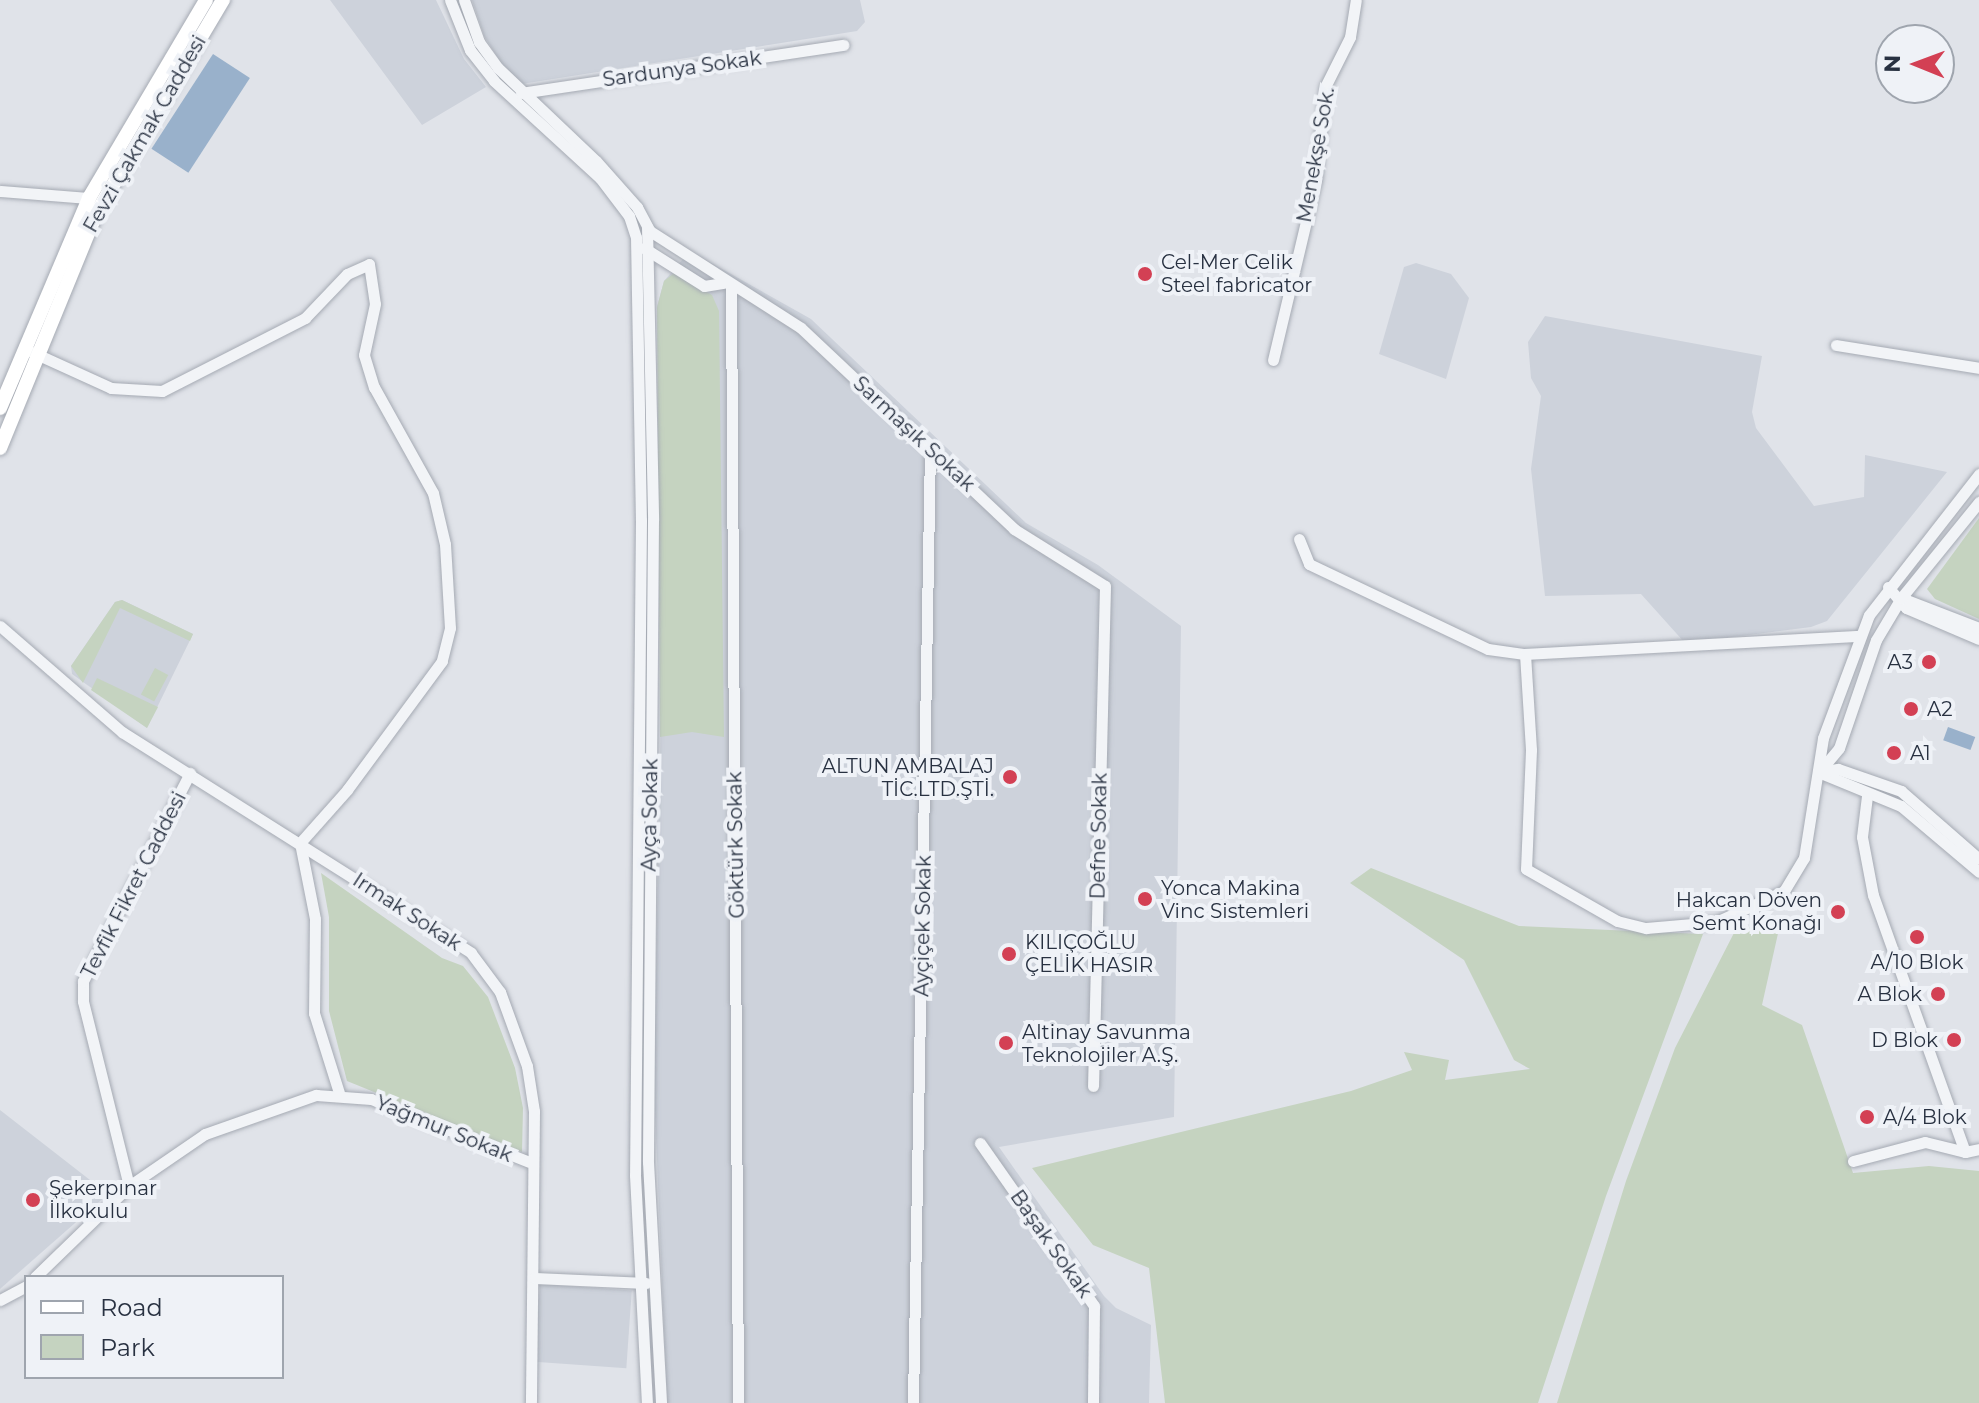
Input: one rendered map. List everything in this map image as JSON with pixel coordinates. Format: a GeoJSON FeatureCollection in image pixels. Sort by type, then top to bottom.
{"type":"FeatureCollection","features":[{"type":"Feature","properties":{"kind":"main road","name":"Fevzi Çakmak Caddesi"},"geometry":{"type":"LineString","coordinates":[[0,448],[89,198],[206,0]]}},
{"type":"Feature","properties":{"kind":"main road","name":"Fevzi Çakmak Caddesi"},"geometry":{"type":"LineString","coordinates":[[0,408],[32,352],[97,212],[223,0]]}},
{"type":"Feature","properties":{"kind":"street","name":"Sarmaşık Sokak"},"geometry":{"type":"LineString","coordinates":[[450,0],[470,50],[600,178],[631,224]]}},
{"type":"Feature","properties":{"kind":"street","name":"Sarmaşık Sokak"},"geometry":{"type":"LineString","coordinates":[[464,0],[479,42],[497,76],[521,93],[596,161],[637,207],[647,227],[714,270],[727,285],[801,328],[1014,529],[1105,586]]}},
{"type":"Feature","properties":{"kind":"street","name":"Menekşe Sok."},"geometry":{"type":"LineString","coordinates":[[1273,360],[1316,179],[1325,87],[1350,37],[1356,0]]}},
{"type":"Feature","properties":{"kind":"street","name":"Sardunya Sokak"},"geometry":{"type":"LineString","coordinates":[[521,93],[843,45]]}},
{"type":"Feature","properties":{"kind":"street"},"geometry":{"type":"LineString","coordinates":[[0,191],[89,198]]}},
{"type":"Feature","properties":{"kind":"street","name":"Ayça Sokak"},"geometry":{"type":"LineString","coordinates":[[631,224],[643,276]]}},
{"type":"Feature","properties":{"kind":"street","name":"Ayça Sokak"},"geometry":{"type":"LineString","coordinates":[[647,227],[643,276],[648,1283]]}},
{"type":"Feature","properties":{"kind":"street","name":"Sarmaşık Sokak"},"geometry":{"type":"LineString","coordinates":[[636,237],[647,252],[704,286],[727,285]]}},
{"type":"Feature","properties":{"kind":"street"},"geometry":{"type":"LineString","coordinates":[[647,252],[679,249]]}},
{"type":"Feature","properties":{"kind":"street"},"geometry":{"type":"LineString","coordinates":[[32,352],[111,388],[162,391],[305,318],[347,274],[369,264],[375,304],[364,355],[374,387],[433,493],[445,544],[450,628],[442,661],[347,790],[300,843],[315,919],[314,1013],[339,1093]]}},
{"type":"Feature","properties":{"kind":"street"},"geometry":{"type":"LineString","coordinates":[[643,276],[657,266],[668,266]]}},
{"type":"Feature","properties":{"kind":"street","name":"Göktürk Sokak"},"geometry":{"type":"LineString","coordinates":[[727,285],[738,1403]]}},
{"type":"Feature","properties":{"kind":"street"},"geometry":{"type":"LineString","coordinates":[[1836,345],[1979,368]]}},
{"type":"Feature","properties":{"kind":"street","name":"Ayçiçek Sokak"},"geometry":{"type":"LineString","coordinates":[[913,1403],[930,450]]}},
{"type":"Feature","properties":{"kind":"street"},"geometry":{"type":"LineString","coordinates":[[1525,654],[1531,750],[1526,869],[1617,921],[1646,928],[1716,922],[1784,891],[1804,858],[1823,738],[1860,636],[1888,587],[1979,474]]}},
{"type":"Feature","properties":{"kind":"street"},"geometry":{"type":"LineString","coordinates":[[1818,772],[1839,748],[1873,644],[1901,598],[1979,502]]}},
{"type":"Feature","properties":{"kind":"street"},"geometry":{"type":"LineString","coordinates":[[1299,539],[1309,564],[1488,649],[1525,654],[1860,636]]}},
{"type":"Feature","properties":{"kind":"street","name":"Defne Sokak"},"geometry":{"type":"LineString","coordinates":[[1093,1086],[1105,586]]}},
{"type":"Feature","properties":{"kind":"street"},"geometry":{"type":"LineString","coordinates":[[1888,587],[1901,598],[1979,628]]}},
{"type":"Feature","properties":{"kind":"street"},"geometry":{"type":"LineString","coordinates":[[1901,598],[1906,608],[1979,639]]}},
{"type":"Feature","properties":{"kind":"street","name":"Irmak Sokak"},"geometry":{"type":"LineString","coordinates":[[0,626],[122,732],[471,953],[500,992],[527,1066],[534,1111],[529,1162],[535,1278],[531,1403]]}},
{"type":"Feature","properties":{"kind":"street"},"geometry":{"type":"LineString","coordinates":[[1818,772],[1838,769],[1901,791],[1979,859]]}},
{"type":"Feature","properties":{"kind":"street"},"geometry":{"type":"LineString","coordinates":[[1818,772],[1867,796],[1901,806],[1979,872]]}},
{"type":"Feature","properties":{"kind":"street","name":"Tevfik Fikret Caddesi"},"geometry":{"type":"LineString","coordinates":[[129,1186],[83,1001],[83,981],[190,773]]}},
{"type":"Feature","properties":{"kind":"street"},"geometry":{"type":"LineString","coordinates":[[1867,796],[1862,837],[1873,895],[1965,1152]]}},
{"type":"Feature","properties":{"kind":"street","name":"Ayça Sokak"},"geometry":{"type":"LineString","coordinates":[[644,797],[635,1081],[648,1283],[661,1403]]}},
{"type":"Feature","properties":{"kind":"street","name":"Yağmur Sokak"},"geometry":{"type":"LineString","coordinates":[[37,1275],[129,1186],[205,1134],[257,1112],[339,1093],[371,1099],[529,1162]]}},
{"type":"Feature","properties":{"kind":"street"},"geometry":{"type":"LineString","coordinates":[[1853,1161],[1925,1142],[1965,1152],[1979,1149]]}},
{"type":"Feature","properties":{"kind":"street","name":"Başak Sokak"},"geometry":{"type":"LineString","coordinates":[[980,1143],[1094,1306],[1093,1403]]}},
{"type":"Feature","properties":{"kind":"street"},"geometry":{"type":"LineString","coordinates":[[535,1278],[648,1283],[647,1403]]}},
{"type":"Feature","properties":{"kind":"street"},"geometry":{"type":"LineString","coordinates":[[0,1300],[24,1287]]}},
{"type":"Feature","properties":{"kind":"shaded area"},"geometry":{"type":"Polygon","coordinates":[[[330,0],[436,0],[464,59],[486,87],[422,125],[330,0]]]}},
{"type":"Feature","properties":{"kind":"shaded area"},"geometry":{"type":"Polygon","coordinates":[[[472,0],[860,0],[865,22],[857,31],[515,85],[484,36],[472,0]]]}},
{"type":"Feature","properties":{"kind":"shaded area"},"geometry":{"type":"Polygon","coordinates":[[[690,251],[811,319],[1026,523],[1098,565],[1181,626],[1174,1117],[999,1147],[1104,1296],[1116,1308],[1151,1325],[1149,1403],[667,1403],[654,1086],[663,599],[657,307],[664,281],[690,251]]]}},
{"type":"Feature","properties":{"kind":"shaded area"},"geometry":{"type":"Polygon","coordinates":[[[1416,263],[1451,274],[1469,298],[1446,379],[1379,354],[1404,267],[1416,263]]]}},
{"type":"Feature","properties":{"kind":"shaded area"},"geometry":{"type":"Polygon","coordinates":[[[1545,316],[1762,356],[1752,412],[1756,428],[1814,506],[1864,497],[1865,455],[1947,472],[1827,621],[1811,627],[1685,643],[1641,594],[1545,596],[1531,469],[1541,396],[1531,378],[1528,342],[1545,316]]]}},
{"type":"Feature","properties":{"kind":"shaded area"},"geometry":{"type":"Polygon","coordinates":[[[122,600],[193,634],[147,728],[72,674],[71,666],[115,602],[122,600]]]}},
{"type":"Feature","properties":{"kind":"shaded area"},"geometry":{"type":"Polygon","coordinates":[[[0,1110],[108,1194],[0,1289],[0,1110]]]}},
{"type":"Feature","properties":{"kind":"shaded area"},"geometry":{"type":"Polygon","coordinates":[[[540,1284],[632,1290],[626,1368],[535,1362],[540,1284]]]}},
{"type":"Feature","properties":{"kind":"green space"},"geometry":{"type":"Polygon","coordinates":[[[674,273],[712,295],[719,311],[724,737],[692,732],[660,737],[657,307],[664,281],[674,273]]]}},
{"type":"Feature","properties":{"kind":"green space"},"geometry":{"type":"Polygon","coordinates":[[[1979,518],[1979,619],[1935,599],[1927,589],[1979,518]]]}},
{"type":"Feature","properties":{"kind":"green space"},"geometry":{"type":"Polygon","coordinates":[[[122,600],[193,634],[190,641],[120,608],[83,683],[71,666],[115,602],[122,600]]]}},
{"type":"Feature","properties":{"kind":"green space"},"geometry":{"type":"Polygon","coordinates":[[[155,668],[168,675],[154,702],[141,694],[155,668]]]}},
{"type":"Feature","properties":{"kind":"green space"},"geometry":{"type":"Polygon","coordinates":[[[97,678],[158,707],[147,728],[91,690],[97,678]]]}},
{"type":"Feature","properties":{"kind":"green space"},"geometry":{"type":"Polygon","coordinates":[[[1371,868],[1519,926],[1703,934],[1606,1196],[1538,1403],[1165,1403],[1149,1268],[1093,1245],[1032,1168],[1351,1091],[1412,1070],[1404,1052],[1449,1060],[1445,1080],[1530,1069],[1514,1060],[1464,960],[1350,883],[1371,868]]]}},
{"type":"Feature","properties":{"kind":"green space"},"geometry":{"type":"Polygon","coordinates":[[[321,873],[442,958],[463,966],[488,997],[515,1068],[523,1108],[522,1152],[347,1081],[329,1011],[329,917],[321,873]]]}},
{"type":"Feature","properties":{"kind":"green space"},"geometry":{"type":"Polygon","coordinates":[[[1781,920],[1762,1005],[1802,1025],[1853,1173],[1929,1166],[1979,1171],[1979,1403],[1557,1403],[1626,1181],[1675,1048],[1735,931],[1781,920]]]}},
{"type":"Feature","properties":{"kind":"water"},"geometry":{"type":"Polygon","coordinates":[[[213,54],[250,78],[188,173],[151,149],[213,54]]]}},
{"type":"Feature","properties":{"kind":"water"},"geometry":{"type":"Polygon","coordinates":[[[1948,727],[1975,737],[1970,750],[1943,740],[1948,727]]]}},
{"type":"Feature","properties":{"kind":"place","name":"Cel-Mer Celik Steel fabricator"},"geometry":{"type":"Point","coordinates":[1145,274]}},
{"type":"Feature","properties":{"kind":"place","name":"A3"},"geometry":{"type":"Point","coordinates":[1929,662]}},
{"type":"Feature","properties":{"kind":"place","name":"A2"},"geometry":{"type":"Point","coordinates":[1911,709]}},
{"type":"Feature","properties":{"kind":"place","name":"A1"},"geometry":{"type":"Point","coordinates":[1894,753]}},
{"type":"Feature","properties":{"kind":"place","name":"ALTUN AMBALAJ TİC.LTD.ŞTİ."},"geometry":{"type":"Point","coordinates":[1010,777]}},
{"type":"Feature","properties":{"kind":"place","name":"Yonca Makina Vinc Sistemleri"},"geometry":{"type":"Point","coordinates":[1145,899]}},
{"type":"Feature","properties":{"kind":"place","name":"Hakcan Döven Semt Konağı"},"geometry":{"type":"Point","coordinates":[1838,912]}},
{"type":"Feature","properties":{"kind":"place","name":"A/10 Blok"},"geometry":{"type":"Point","coordinates":[1917,937]}},
{"type":"Feature","properties":{"kind":"place","name":"KILIÇOĞLU ÇELİK HASIR"},"geometry":{"type":"Point","coordinates":[1009,954]}},
{"type":"Feature","properties":{"kind":"place","name":"A Blok"},"geometry":{"type":"Point","coordinates":[1938,994]}},
{"type":"Feature","properties":{"kind":"place","name":"D Blok"},"geometry":{"type":"Point","coordinates":[1954,1040]}},
{"type":"Feature","properties":{"kind":"place","name":"Altinay Savunma Teknolojiler A.Ş."},"geometry":{"type":"Point","coordinates":[1006,1043]}},
{"type":"Feature","properties":{"kind":"place","name":"A/4 Blok"},"geometry":{"type":"Point","coordinates":[1867,1117]}},
{"type":"Feature","properties":{"kind":"place","name":"Şekerpınar İlkokulu"},"geometry":{"type":"Point","coordinates":[33,1200]}}]}
